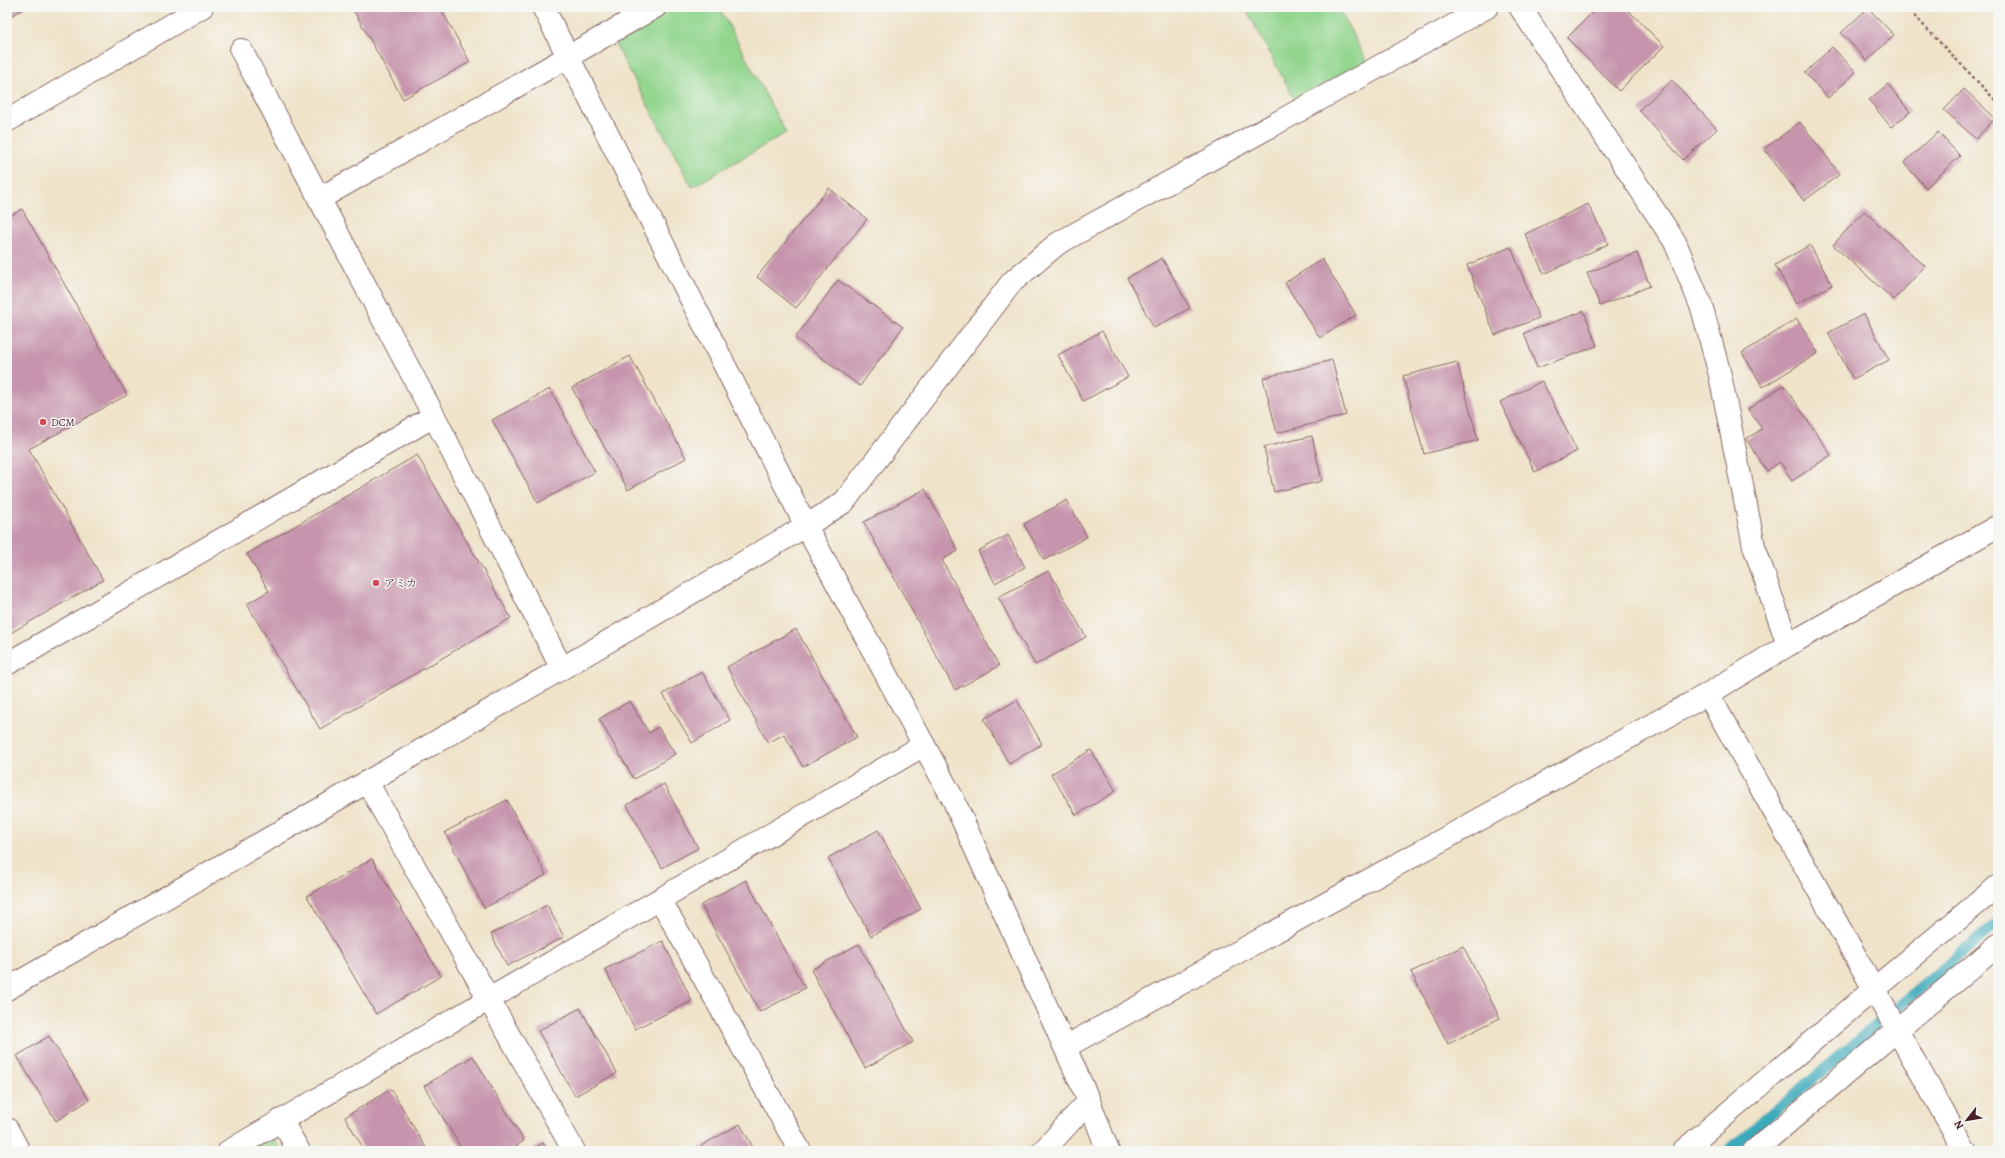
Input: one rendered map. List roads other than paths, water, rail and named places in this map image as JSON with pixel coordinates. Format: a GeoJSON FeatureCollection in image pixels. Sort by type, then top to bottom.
{"type":"FeatureCollection","features":[{"type":"Feature","properties":{"kind":"street"},"geometry":{"type":"LineString","coordinates":[[7,121],[202,7]]}},
{"type":"Feature","properties":{"kind":"street"},"geometry":{"type":"LineString","coordinates":[[543,7],[806,526],[953,799],[1089,1100],[1108,1151]]}},
{"type":"Feature","properties":{"kind":"street"},"geometry":{"type":"LineString","coordinates":[[320,199],[655,7]]}},
{"type":"Feature","properties":{"kind":"street"},"geometry":{"type":"LineString","coordinates":[[7,989],[367,782],[561,667],[806,526],[844,502],[1012,282],[1057,244],[1487,7]]}},
{"type":"Feature","properties":{"kind":"street"},"geometry":{"type":"LineString","coordinates":[[1520,7],[1675,242],[1702,308],[1720,375],[1754,546],[1788,645]]}},
{"type":"Feature","properties":{"kind":"street"},"geometry":{"type":"LineString","coordinates":[[242,50],[434,416],[561,667]]}},
{"type":"Feature","properties":{"kind":"street"},"geometry":{"type":"LineString","coordinates":[[7,664],[434,416]]}},
{"type":"Feature","properties":{"kind":"street"},"geometry":{"type":"LineString","coordinates":[[1065,1048],[1708,694],[1788,645],[1998,526]]}},
{"type":"Feature","properties":{"kind":"street"},"geometry":{"type":"LineString","coordinates":[[1708,694],[1965,1151]]}},
{"type":"Feature","properties":{"kind":"street"},"geometry":{"type":"LineString","coordinates":[[228,1151],[924,745]]}},
{"type":"Feature","properties":{"kind":"street"},"geometry":{"type":"LineString","coordinates":[[367,782],[574,1151]]}},
{"type":"Feature","properties":{"kind":"street"},"geometry":{"type":"LineString","coordinates":[[1684,1151],[1874,989],[1998,886]]}},
{"type":"Feature","properties":{"kind":"street"},"geometry":{"type":"LineString","coordinates":[[660,900],[800,1151]]}},
{"type":"Feature","properties":{"kind":"street"},"geometry":{"type":"LineString","coordinates":[[1754,1151],[1998,945]]}},
{"type":"Feature","properties":{"kind":"street"},"geometry":{"type":"LineString","coordinates":[[1043,1151],[1089,1100]]}},
{"type":"Feature","properties":{"kind":"street"},"geometry":{"type":"LineString","coordinates":[[281,1120],[298,1151]]}},
{"type":"Feature","properties":{"kind":"street"},"geometry":{"type":"LineString","coordinates":[[7,1129],[19,1151]]}},
{"type":"Feature","properties":{"kind":"waterway"},"geometry":{"type":"LineString","coordinates":[[1728,1151],[1998,922]]}},
{"type":"Feature","properties":{"kind":"place","name":"DCM"},"geometry":{"type":"Point","coordinates":[43,422]}},
{"type":"Feature","properties":{"kind":"place","name":"アミカ"},"geometry":{"type":"Point","coordinates":[376,583]}}]}
